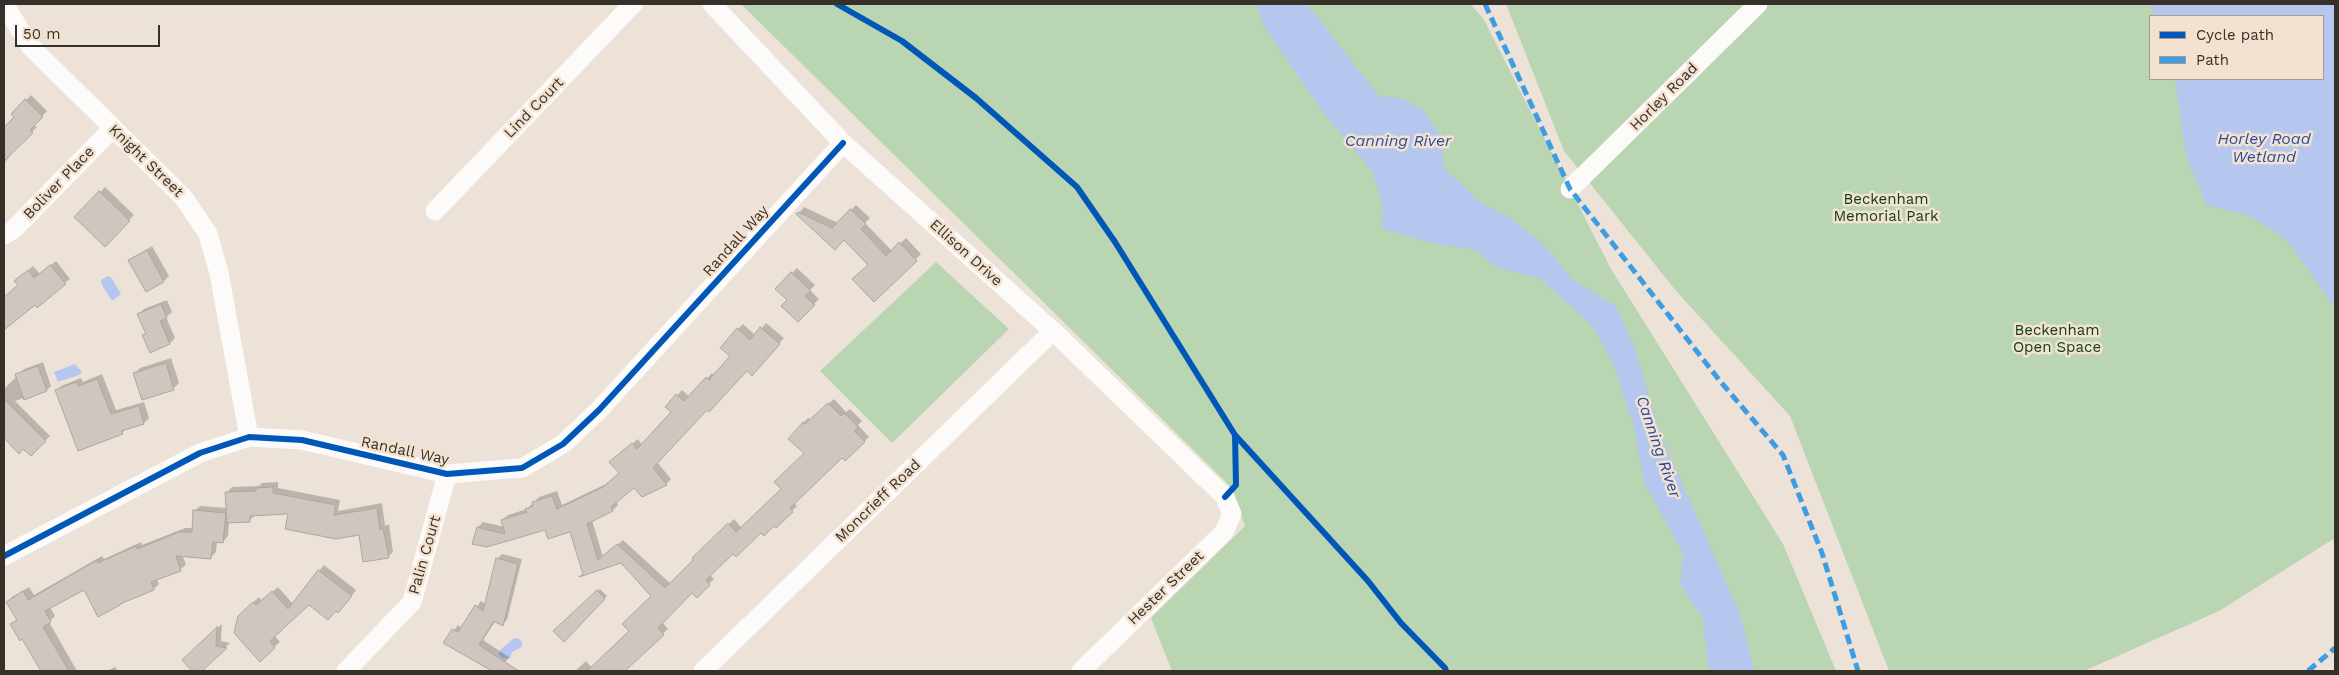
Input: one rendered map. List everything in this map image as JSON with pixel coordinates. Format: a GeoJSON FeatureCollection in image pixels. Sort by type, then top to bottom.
{"type":"FeatureCollection","features":[{"type":"Feature","properties":{"kind":"street","name":"Knight Street"},"geometry":{"type":"LineString","coordinates":[[4,4],[30,46],[184,198],[208,234],[219,274],[249,437]]}},
{"type":"Feature","properties":{"kind":"street","name":"Lind Court"},"geometry":{"type":"LineString","coordinates":[[434,211],[632,4]]}},
{"type":"Feature","properties":{"kind":"street","name":"Ellison Drive"},"geometry":{"type":"LineString","coordinates":[[712,4],[843,143],[1053,331],[1225,497]]}},
{"type":"Feature","properties":{"kind":"street","name":"Horley Road"},"geometry":{"type":"LineString","coordinates":[[1570,189],[1758,4]]}},
{"type":"Feature","properties":{"kind":"street","name":"Boliver Place"},"geometry":{"type":"LineString","coordinates":[[4,235],[13,230],[112,129]]}},
{"type":"Feature","properties":{"kind":"street","name":"Randall Way"},"geometry":{"type":"LineString","coordinates":[[4,556],[200,453],[249,437],[302,440],[447,474],[522,468],[562,444],[599,410],[843,143]]}},
{"type":"Feature","properties":{"kind":"street","name":"Moncrieff Road"},"geometry":{"type":"LineString","coordinates":[[703,671],[1053,331]]}},
{"type":"Feature","properties":{"kind":"street","name":"Palin Court"},"geometry":{"type":"LineString","coordinates":[[346,671],[412,602],[447,474]]}},
{"type":"Feature","properties":{"kind":"street","name":"Hester Street"},"geometry":{"type":"LineString","coordinates":[[1081,671],[1224,532],[1232,514],[1225,497]]}},
{"type":"Feature","properties":{"kind":"green space"},"geometry":{"type":"Polygon","coordinates":[[[741,4],[1470,4],[1483,18],[1611,269],[1783,544],[1836,671],[1172,671],[1151,618],[1245,526],[1230,486],[741,4]]]}},
{"type":"Feature","properties":{"kind":"green space","name":"Beckenham Open Space"},"geometry":{"type":"Polygon","coordinates":[[[1506,4],[2335,4],[2335,538],[2219,611],[2084,671],[1889,671],[1790,416],[1677,292],[1564,151],[1506,4]]]}},
{"type":"Feature","properties":{"kind":"green space"},"geometry":{"type":"Polygon","coordinates":[[[936,262],[1009,329],[892,443],[820,371],[936,262]]]}},
{"type":"Feature","properties":{"kind":"water","name":"Canning River"},"geometry":{"type":"Polygon","coordinates":[[[1256,4],[1307,4],[1379,96],[1399,98],[1422,109],[1440,135],[1444,168],[1481,203],[1512,219],[1543,244],[1572,279],[1616,306],[1635,349],[1660,433],[1740,614],[1754,671],[1712,671],[1708,665],[1703,618],[1680,585],[1683,554],[1644,482],[1634,428],[1613,363],[1594,328],[1540,278],[1498,268],[1473,249],[1439,245],[1382,229],[1383,205],[1372,171],[1325,115],[1264,26],[1256,4]]]}},
{"type":"Feature","properties":{"kind":"water","name":"Horley Road Wetland"},"geometry":{"type":"Polygon","coordinates":[[[2150,4],[2335,4],[2335,303],[2331,302],[2287,240],[2250,216],[2206,205],[2186,155],[2175,80],[2324,80],[2324,15],[2155,15],[2150,4]]]}},
{"type":"Feature","properties":{"kind":"water"},"geometry":{"type":"Polygon","coordinates":[[[108,276],[111,277],[121,294],[112,301],[101,280],[108,276]]]}},
{"type":"Feature","properties":{"kind":"water"},"geometry":{"type":"Polygon","coordinates":[[[75,364],[82,372],[79,375],[58,382],[54,372],[75,364]]]}},
{"type":"Feature","properties":{"kind":"water"},"geometry":{"type":"Polygon","coordinates":[[[518,638],[522,642],[522,647],[512,652],[510,659],[499,655],[500,650],[513,639],[518,638]]]}},
{"type":"Feature","properties":{"kind":"building"},"geometry":{"type":"Polygon","coordinates":[[[25,99],[43,117],[30,130],[33,133],[4,161],[4,127],[14,117],[11,114],[25,99]]]}},
{"type":"Feature","properties":{"kind":"building"},"geometry":{"type":"Polygon","coordinates":[[[99,191],[130,221],[105,247],[74,217],[99,191]]]}},
{"type":"Feature","properties":{"kind":"building"},"geometry":{"type":"Polygon","coordinates":[[[850,209],[866,224],[861,229],[886,256],[899,242],[917,261],[874,302],[852,279],[868,265],[844,240],[835,250],[796,214],[798,212],[832,228],[850,209]]]}},
{"type":"Feature","properties":{"kind":"building"},"geometry":{"type":"Polygon","coordinates":[[[147,250],[164,282],[146,292],[128,260],[147,250]]]}},
{"type":"Feature","properties":{"kind":"building"},"geometry":{"type":"Polygon","coordinates":[[[50,265],[66,284],[37,308],[35,305],[4,330],[4,297],[18,285],[14,281],[28,270],[34,278],[50,265]]]}},
{"type":"Feature","properties":{"kind":"building"},"geometry":{"type":"Polygon","coordinates":[[[791,272],[811,291],[805,296],[815,305],[798,322],[781,306],[787,300],[775,289],[791,272]]]}},
{"type":"Feature","properties":{"kind":"building"},"geometry":{"type":"Polygon","coordinates":[[[161,304],[167,318],[160,321],[170,344],[150,353],[142,335],[146,334],[137,314],[161,304]]]}},
{"type":"Feature","properties":{"kind":"building"},"geometry":{"type":"Polygon","coordinates":[[[760,327],[780,344],[752,376],[747,371],[709,412],[707,410],[653,468],[667,485],[642,497],[634,488],[611,507],[613,511],[587,524],[598,560],[617,544],[665,588],[728,523],[736,532],[781,489],[774,482],[804,453],[788,439],[803,422],[805,424],[828,403],[841,416],[844,413],[858,427],[854,431],[865,442],[845,461],[842,458],[790,508],[793,512],[776,528],[774,526],[764,536],[761,533],[736,557],[733,554],[706,580],[710,585],[697,598],[692,593],[658,628],[664,635],[625,671],[587,671],[629,631],[622,624],[651,596],[621,563],[579,577],[583,574],[570,532],[548,539],[545,530],[487,547],[472,544],[477,527],[505,534],[501,520],[527,512],[525,509],[533,506],[532,502],[552,496],[557,509],[603,487],[619,473],[609,462],[632,443],[637,449],[671,412],[665,407],[676,394],[684,401],[706,377],[709,380],[730,356],[720,348],[737,328],[750,340],[760,327]]]}},
{"type":"Feature","properties":{"kind":"building"},"geometry":{"type":"Polygon","coordinates":[[[166,363],[174,390],[142,400],[133,373],[166,363]]]}},
{"type":"Feature","properties":{"kind":"building"},"geometry":{"type":"Polygon","coordinates":[[[38,366],[47,391],[24,400],[15,374],[38,366]]]}},
{"type":"Feature","properties":{"kind":"building"},"geometry":{"type":"Polygon","coordinates":[[[97,379],[111,414],[139,406],[144,424],[121,431],[123,434],[78,451],[55,390],[76,382],[78,386],[97,379]]]}},
{"type":"Feature","properties":{"kind":"building"},"geometry":{"type":"Polygon","coordinates":[[[4,399],[46,441],[31,456],[23,449],[19,454],[4,438],[4,399]]]}},
{"type":"Feature","properties":{"kind":"building"},"geometry":{"type":"Polygon","coordinates":[[[273,487],[273,493],[336,505],[334,515],[377,508],[380,530],[383,528],[389,558],[363,562],[359,535],[336,539],[285,529],[288,514],[250,516],[250,522],[227,523],[225,492],[256,491],[256,488],[273,487]]]}},
{"type":"Feature","properties":{"kind":"building"},"geometry":{"type":"Polygon","coordinates":[[[193,510],[226,513],[223,543],[213,542],[211,559],[176,556],[181,571],[151,582],[154,590],[120,604],[98,617],[84,590],[45,611],[51,622],[43,627],[69,671],[41,671],[22,639],[20,641],[10,624],[17,620],[6,602],[23,591],[28,600],[97,560],[98,563],[136,546],[137,549],[179,532],[192,532],[193,510]]]}},
{"type":"Feature","properties":{"kind":"building"},"geometry":{"type":"Polygon","coordinates":[[[496,558],[518,564],[503,626],[494,621],[479,645],[519,671],[492,671],[443,643],[452,629],[458,632],[475,605],[483,611],[496,558]]]}},
{"type":"Feature","properties":{"kind":"building"},"geometry":{"type":"Polygon","coordinates":[[[318,570],[352,596],[338,613],[336,611],[328,620],[309,605],[270,641],[275,648],[260,662],[234,633],[238,616],[253,602],[256,605],[272,591],[288,609],[318,570]]]}},
{"type":"Feature","properties":{"kind":"building"},"geometry":{"type":"Polygon","coordinates":[[[597,590],[605,599],[564,642],[553,631],[597,590]]]}},
{"type":"Feature","properties":{"kind":"building"},"geometry":{"type":"Polygon","coordinates":[[[217,627],[216,646],[227,648],[202,671],[192,671],[182,660],[217,627]]]}},
{"type":"Feature","properties":{"kind":"marked path"},"geometry":{"type":"LineString","coordinates":[[1485,4],[1570,189],[1720,381],[1783,455],[1822,553],[1858,671]]}},
{"type":"Feature","properties":{"kind":"marked path"},"geometry":{"type":"LineString","coordinates":[[2308,671],[2335,648]]}},
{"type":"Feature","properties":{"kind":"cycle path"},"geometry":{"type":"LineString","coordinates":[[837,4],[902,41],[976,98],[1077,187],[1115,242],[1235,435],[1368,581],[1401,623],[1446,671]]}},
{"type":"Feature","properties":{"kind":"cycle path"},"geometry":{"type":"LineString","coordinates":[[4,556],[200,453],[249,437],[302,440],[447,474],[522,468],[563,444],[599,410],[843,143]]}},
{"type":"Feature","properties":{"kind":"cycle path"},"geometry":{"type":"LineString","coordinates":[[1225,497],[1236,485],[1235,435]]}},
{"type":"Feature","properties":{"kind":"park label","name":"Beckenham Memorial Park"},"geometry":{"type":"Point","coordinates":[1886,208]}}]}
